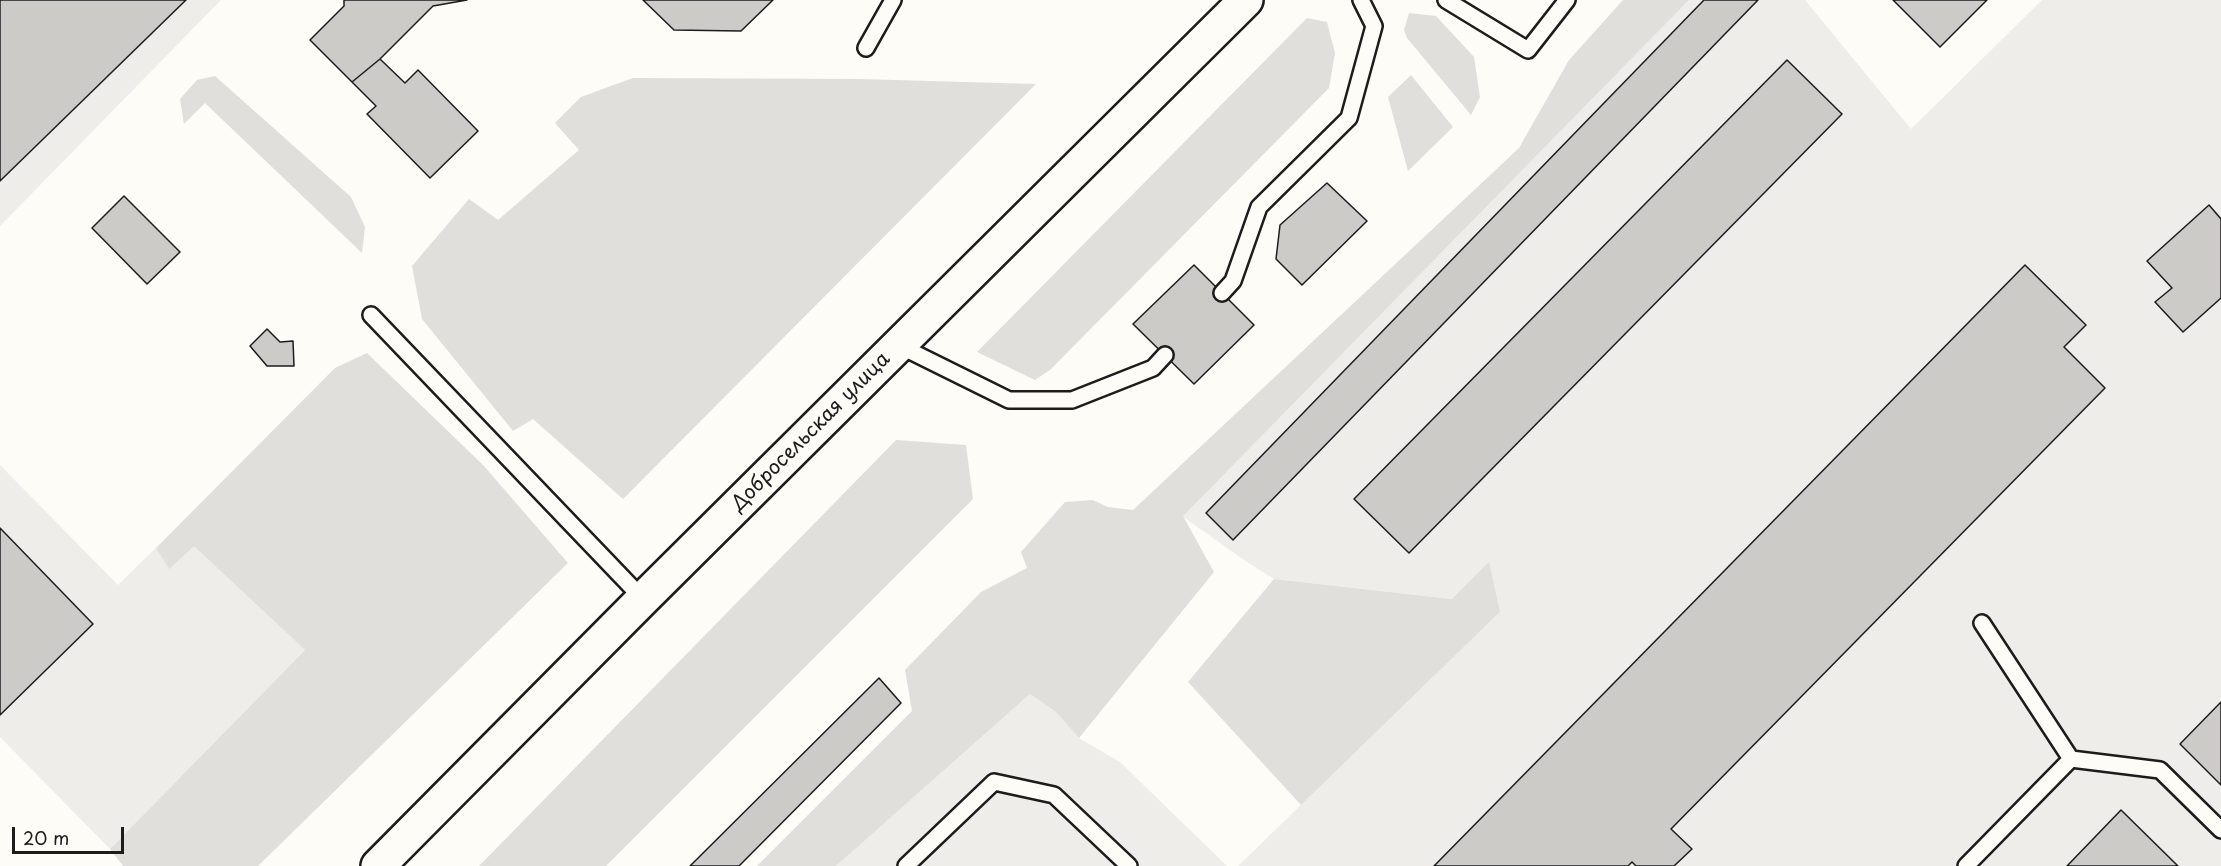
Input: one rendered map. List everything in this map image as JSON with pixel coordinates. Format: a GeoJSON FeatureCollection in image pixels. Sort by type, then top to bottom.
{"type":"FeatureCollection","features":[{"type":"Feature","properties":{"kind":"main road","name":"Добросельская улица"},"geometry":{"type":"LineString","coordinates":[[378,866],[643,599],[1246,0]]}},
{"type":"Feature","properties":{"kind":"lane"},"geometry":{"type":"LineString","coordinates":[[866,48],[892,0]]}},
{"type":"Feature","properties":{"kind":"lane"},"geometry":{"type":"LineString","coordinates":[[1222,293],[1233,282],[1259,207],[1348,118],[1374,26],[1361,0]]}},
{"type":"Feature","properties":{"kind":"lane"},"geometry":{"type":"LineString","coordinates":[[1446,0],[1528,50],[1567,0]]}},
{"type":"Feature","properties":{"kind":"lane"},"geometry":{"type":"LineString","coordinates":[[371,315],[643,599]]}},
{"type":"Feature","properties":{"kind":"lane"},"geometry":{"type":"LineString","coordinates":[[898,345],[1009,400],[1072,400],[1153,368],[1165,355]]}},
{"type":"Feature","properties":{"kind":"lane"},"geometry":{"type":"LineString","coordinates":[[1982,622],[2071,759],[2160,770],[2221,830]]}},
{"type":"Feature","properties":{"kind":"lane"},"geometry":{"type":"LineString","coordinates":[[1966,866],[2071,759]]}},
{"type":"Feature","properties":{"kind":"lane"},"geometry":{"type":"LineString","coordinates":[[906,866],[994,782],[1053,795],[1129,866]]}},
{"type":"Feature","properties":{"kind":"shaded area"},"geometry":{"type":"Polygon","coordinates":[[[0,0],[221,0],[0,226],[0,0]]]}},
{"type":"Feature","properties":{"kind":"shaded area"},"geometry":{"type":"Polygon","coordinates":[[[1623,0],[1689,0],[1183,516],[1214,572],[1079,738],[1056,712],[1030,694],[836,866],[757,866],[912,711],[905,670],[981,592],[1027,568],[1021,552],[1065,502],[1093,500],[1108,507],[1133,510],[1519,148],[1569,60],[1623,0]]]}},
{"type":"Feature","properties":{"kind":"shaded area"},"geometry":{"type":"Polygon","coordinates":[[[1689,0],[1805,0],[1911,129],[2042,0],[2221,0],[2221,866],[1238,866],[1500,612],[1452,599],[1274,579],[1182,516],[1689,0]]]}},
{"type":"Feature","properties":{"kind":"shaded area"},"geometry":{"type":"Polygon","coordinates":[[[1409,13],[1436,16],[1474,57],[1480,97],[1471,115],[1407,38],[1404,30],[1409,13]]]}},
{"type":"Feature","properties":{"kind":"shaded area"},"geometry":{"type":"Polygon","coordinates":[[[1307,18],[1327,22],[1335,53],[1329,88],[1050,370],[1035,380],[977,352],[1307,18]]]}},
{"type":"Feature","properties":{"kind":"shaded area"},"geometry":{"type":"Polygon","coordinates":[[[1411,75],[1453,127],[1408,171],[1388,97],[1411,75]]]}},
{"type":"Feature","properties":{"kind":"shaded area"},"geometry":{"type":"Polygon","coordinates":[[[215,76],[351,197],[365,227],[362,253],[205,103],[184,124],[180,99],[197,80],[215,76]]]}},
{"type":"Feature","properties":{"kind":"shaded area"},"geometry":{"type":"Polygon","coordinates":[[[633,78],[860,79],[1036,84],[623,499],[533,419],[513,431],[422,319],[412,266],[469,199],[498,220],[579,150],[555,123],[581,97],[633,78]]]}},
{"type":"Feature","properties":{"kind":"shaded area"},"geometry":{"type":"Polygon","coordinates":[[[367,353],[484,466],[568,563],[258,866],[123,866],[110,849],[305,650],[194,546],[169,569],[156,548],[335,368],[367,353]]]}},
{"type":"Feature","properties":{"kind":"shaded area"},"geometry":{"type":"Polygon","coordinates":[[[896,440],[966,445],[973,499],[606,866],[479,866],[896,440]]]}},
{"type":"Feature","properties":{"kind":"shaded area"},"geometry":{"type":"Polygon","coordinates":[[[0,465],[118,585],[156,548],[169,568],[194,545],[305,650],[110,849],[0,737],[0,465]]]}},
{"type":"Feature","properties":{"kind":"shaded area"},"geometry":{"type":"Polygon","coordinates":[[[1489,562],[1500,612],[1301,805],[1188,682],[1274,579],[1452,599],[1489,562]]]}},
{"type":"Feature","properties":{"kind":"shaded area"},"geometry":{"type":"Polygon","coordinates":[[[1030,694],[1056,712],[1079,738],[1120,762],[1227,866],[836,866],[1030,694]]]}},
{"type":"Feature","properties":{"kind":"building"},"geometry":{"type":"Polygon","coordinates":[[[0,0],[186,0],[0,181],[0,0]]]}},
{"type":"Feature","properties":{"kind":"building"},"geometry":{"type":"Polygon","coordinates":[[[344,0],[467,0],[433,6],[380,59],[352,82],[310,40],[344,6],[344,0]]]}},
{"type":"Feature","properties":{"kind":"building"},"geometry":{"type":"Polygon","coordinates":[[[643,0],[773,0],[741,31],[674,30],[643,0]]]}},
{"type":"Feature","properties":{"kind":"building"},"geometry":{"type":"Polygon","coordinates":[[[1704,0],[1758,0],[1233,540],[1206,513],[1704,0]]]}},
{"type":"Feature","properties":{"kind":"building"},"geometry":{"type":"Polygon","coordinates":[[[1893,0],[1987,0],[1940,47],[1893,0]]]}},
{"type":"Feature","properties":{"kind":"building"},"geometry":{"type":"Polygon","coordinates":[[[380,59],[405,83],[418,70],[478,131],[430,178],[367,114],[376,106],[352,82],[380,59]]]}},
{"type":"Feature","properties":{"kind":"building"},"geometry":{"type":"Polygon","coordinates":[[[1787,60],[1842,114],[1409,553],[1354,499],[1787,60]]]}},
{"type":"Feature","properties":{"kind":"building"},"geometry":{"type":"Polygon","coordinates":[[[1327,183],[1367,221],[1302,285],[1276,259],[1280,225],[1327,183]]]}},
{"type":"Feature","properties":{"kind":"building"},"geometry":{"type":"Polygon","coordinates":[[[124,196],[180,252],[147,284],[92,228],[124,196]]]}},
{"type":"Feature","properties":{"kind":"building"},"geometry":{"type":"Polygon","coordinates":[[[2209,205],[2221,219],[2221,298],[2183,332],[2155,302],[2172,288],[2147,261],[2209,205]]]}},
{"type":"Feature","properties":{"kind":"building"},"geometry":{"type":"Polygon","coordinates":[[[1194,265],[1254,325],[1194,384],[1133,324],[1194,265]]]}},
{"type":"Feature","properties":{"kind":"building"},"geometry":{"type":"Polygon","coordinates":[[[2025,265],[2086,325],[2064,347],[2105,388],[1671,829],[1692,849],[1674,866],[1636,866],[1632,862],[1628,866],[1434,866],[2025,265]]]}},
{"type":"Feature","properties":{"kind":"building"},"geometry":{"type":"Polygon","coordinates":[[[267,329],[280,342],[293,341],[294,366],[267,366],[250,346],[267,329]]]}},
{"type":"Feature","properties":{"kind":"building"},"geometry":{"type":"Polygon","coordinates":[[[0,528],[93,624],[0,715],[0,528]]]}},
{"type":"Feature","properties":{"kind":"building"},"geometry":{"type":"Polygon","coordinates":[[[879,678],[901,703],[739,866],[690,866],[879,678]]]}},
{"type":"Feature","properties":{"kind":"building"},"geometry":{"type":"Polygon","coordinates":[[[2221,702],[2221,785],[2180,744],[2221,702]]]}},
{"type":"Feature","properties":{"kind":"building"},"geometry":{"type":"Polygon","coordinates":[[[2121,810],[2178,866],[2067,866],[2121,810]]]}}]}
